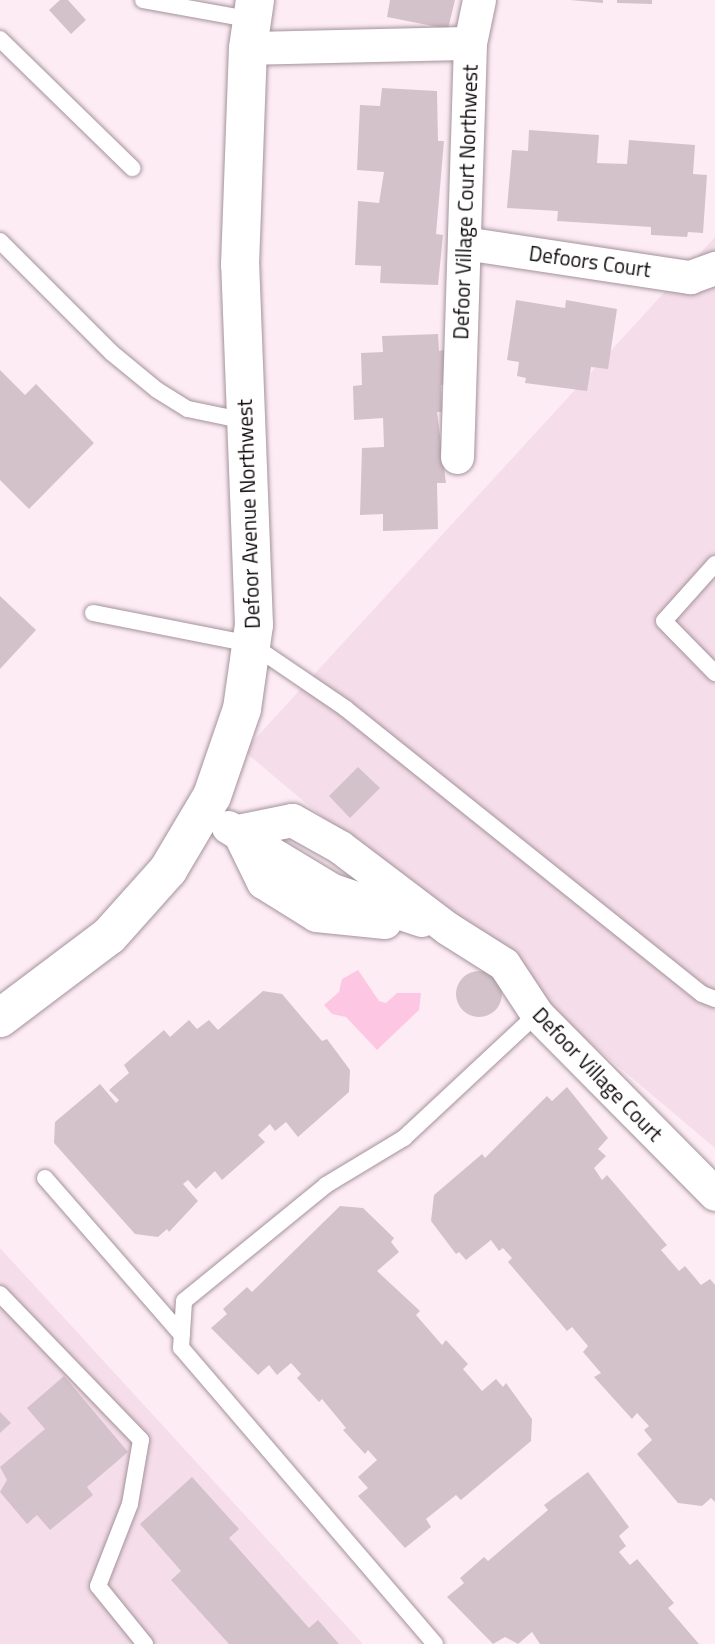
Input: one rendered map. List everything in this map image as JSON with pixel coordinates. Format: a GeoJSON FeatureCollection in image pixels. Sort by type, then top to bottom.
{"type":"FeatureCollection","features":[{"type":"Feature","properties":{"kind":"street"},"geometry":{"type":"LineString","coordinates":[[470,43],[479,0]]}},
{"type":"Feature","properties":{"kind":"street","name":"Defoor Village Court Northwest"},"geometry":{"type":"LineString","coordinates":[[252,23],[470,43],[457,457]]}},
{"type":"Feature","properties":{"kind":"street","name":"Defoor Avenue Northwest"},"geometry":{"type":"LineString","coordinates":[[0,1018],[108,936],[168,870],[212,796],[242,709],[251,644],[240,265],[252,23]]}},
{"type":"Feature","properties":{"kind":"street","name":"Defoors Court"},"geometry":{"type":"LineString","coordinates":[[464,243],[690,276],[715,268]]}},
{"type":"Feature","properties":{"kind":"street"},"geometry":{"type":"LineString","coordinates":[[201,815],[238,831],[292,820],[340,847],[447,928]]}},
{"type":"Feature","properties":{"kind":"street","name":"Defoor Village Court"},"geometry":{"type":"LineString","coordinates":[[238,831],[263,882],[316,915],[447,928],[505,964],[537,1014],[715,1194]]}},
{"type":"Feature","properties":{"kind":"lane"},"geometry":{"type":"LineString","coordinates":[[143,0],[252,23]]}},
{"type":"Feature","properties":{"kind":"lane"},"geometry":{"type":"LineString","coordinates":[[0,39],[132,168]]}},
{"type":"Feature","properties":{"kind":"lane"},"geometry":{"type":"LineString","coordinates":[[0,241],[112,353],[157,390],[188,409],[246,421]]}},
{"type":"Feature","properties":{"kind":"lane"},"geometry":{"type":"LineString","coordinates":[[715,564],[664,621],[715,673]]}},
{"type":"Feature","properties":{"kind":"lane"},"geometry":{"type":"LineString","coordinates":[[93,613],[251,644],[345,708],[702,994],[715,999]]}},
{"type":"Feature","properties":{"kind":"lane"},"geometry":{"type":"LineString","coordinates":[[435,1644],[181,1349],[184,1301],[326,1185],[404,1138],[537,1014]]}},
{"type":"Feature","properties":{"kind":"lane"},"geometry":{"type":"LineString","coordinates":[[45,1178],[182,1335]]}},
{"type":"Feature","properties":{"kind":"lane"},"geometry":{"type":"LineString","coordinates":[[0,1294],[141,1440],[130,1504],[98,1586],[145,1644]]}},
{"type":"Feature","properties":{"kind":"shaded area"},"geometry":{"type":"Polygon","coordinates":[[[715,237],[715,1148],[244,751],[715,237]]]}},
{"type":"Feature","properties":{"kind":"shaded area"},"geometry":{"type":"Polygon","coordinates":[[[358,970],[379,1001],[386,1003],[397,993],[421,993],[419,1010],[377,1050],[346,1017],[332,1014],[324,1005],[339,992],[342,979],[358,970]]]}},
{"type":"Feature","properties":{"kind":"shaded area"},"geometry":{"type":"Polygon","coordinates":[[[0,1248],[363,1644],[0,1644],[0,1248]]]}},
{"type":"Feature","properties":{"kind":"building"},"geometry":{"type":"Polygon","coordinates":[[[60,0],[68,0],[86,20],[71,34],[49,10],[60,0]]]}},
{"type":"Feature","properties":{"kind":"building"},"geometry":{"type":"Polygon","coordinates":[[[390,0],[455,0],[448,29],[387,17],[390,0]]]}},
{"type":"Feature","properties":{"kind":"building"},"geometry":{"type":"Polygon","coordinates":[[[570,0],[603,0],[603,3],[570,0]]]}},
{"type":"Feature","properties":{"kind":"building"},"geometry":{"type":"Polygon","coordinates":[[[617,0],[652,0],[652,4],[617,3],[617,0]]]}},
{"type":"Feature","properties":{"kind":"building"},"geometry":{"type":"Polygon","coordinates":[[[382,88],[437,91],[438,141],[444,141],[436,234],[443,235],[438,285],[380,283],[381,266],[355,265],[358,201],[379,203],[384,172],[357,170],[360,105],[380,106],[382,88]]]}},
{"type":"Feature","properties":{"kind":"building"},"geometry":{"type":"Polygon","coordinates":[[[529,130],[599,135],[597,163],[627,164],[629,140],[695,145],[693,174],[707,175],[703,233],[688,232],[687,237],[651,235],[651,227],[557,221],[558,211],[507,208],[512,150],[528,151],[529,130]]]}},
{"type":"Feature","properties":{"kind":"building"},"geometry":{"type":"Polygon","coordinates":[[[516,300],[565,308],[566,300],[617,309],[608,369],[591,367],[587,391],[525,383],[526,378],[517,376],[519,362],[507,360],[516,300]]]}},
{"type":"Feature","properties":{"kind":"building"},"geometry":{"type":"Polygon","coordinates":[[[438,334],[439,351],[444,350],[445,385],[441,385],[442,412],[437,412],[446,483],[437,483],[438,529],[383,531],[383,514],[360,515],[362,448],[384,447],[383,418],[354,420],[353,386],[362,385],[361,353],[383,352],[382,336],[438,334]]]}},
{"type":"Feature","properties":{"kind":"building"},"geometry":{"type":"Polygon","coordinates":[[[0,370],[25,395],[36,384],[94,443],[29,509],[0,480],[0,370]]]}},
{"type":"Feature","properties":{"kind":"building"},"geometry":{"type":"Polygon","coordinates":[[[0,596],[36,630],[0,669],[0,596]]]}},
{"type":"Feature","properties":{"kind":"building"},"geometry":{"type":"Polygon","coordinates":[[[358,767],[380,788],[350,818],[329,796],[358,767]]]}},
{"type":"Feature","properties":{"kind":"building"},"geometry":{"type":"Polygon","coordinates":[[[479,971],[495,978],[502,994],[495,1010],[479,1017],[463,1010],[456,994],[463,978],[479,971]]]}},
{"type":"Feature","properties":{"kind":"building"},"geometry":{"type":"Polygon","coordinates":[[[263,991],[282,994],[322,1041],[327,1039],[350,1070],[349,1092],[298,1137],[286,1122],[275,1131],[270,1124],[258,1135],[265,1142],[222,1180],[215,1171],[196,1189],[188,1180],[183,1184],[198,1201],[169,1232],[167,1229],[158,1237],[135,1234],[54,1143],[55,1122],[100,1084],[116,1103],[119,1100],[109,1090],[129,1073],[124,1065],[164,1030],[170,1037],[189,1020],[197,1029],[209,1020],[218,1030],[263,991]]]}},
{"type":"Feature","properties":{"kind":"building"},"geometry":{"type":"Polygon","coordinates":[[[567,1087],[608,1138],[598,1149],[606,1156],[594,1168],[602,1180],[607,1175],[667,1245],[661,1250],[679,1271],[685,1266],[701,1285],[710,1279],[715,1285],[715,1502],[711,1498],[702,1506],[678,1503],[637,1454],[652,1440],[644,1430],[649,1426],[637,1413],[632,1419],[594,1377],[601,1373],[583,1352],[588,1346],[572,1327],[567,1331],[508,1262],[512,1258],[503,1248],[499,1251],[491,1240],[466,1260],[459,1252],[456,1254],[431,1221],[434,1195],[482,1154],[485,1158],[547,1096],[552,1101],[567,1087]]]}},
{"type":"Feature","properties":{"kind":"building"},"geometry":{"type":"Polygon","coordinates":[[[340,1206],[363,1208],[394,1238],[391,1242],[399,1252],[377,1271],[420,1311],[416,1315],[442,1345],[446,1340],[468,1364],[463,1369],[482,1391],[496,1379],[503,1387],[506,1383],[532,1419],[531,1441],[461,1500],[456,1495],[426,1519],[431,1527],[405,1548],[358,1496],[368,1488],[358,1477],[377,1460],[368,1450],[365,1454],[343,1430],[346,1428],[322,1399],[319,1402],[297,1378],[301,1374],[291,1363],[277,1375],[269,1365],[258,1375],[211,1328],[227,1314],[223,1309],[247,1287],[252,1292],[340,1206]]]}},
{"type":"Feature","properties":{"kind":"building"},"geometry":{"type":"Polygon","coordinates":[[[64,1376],[128,1452],[87,1487],[93,1495],[50,1530],[37,1515],[27,1524],[0,1492],[7,1480],[0,1467],[45,1429],[27,1408],[64,1376]]]}},
{"type":"Feature","properties":{"kind":"building"},"geometry":{"type":"Polygon","coordinates":[[[0,1412],[11,1423],[0,1433],[0,1412]]]}},
{"type":"Feature","properties":{"kind":"building"},"geometry":{"type":"Polygon","coordinates":[[[588,1472],[629,1527],[619,1536],[626,1546],[619,1552],[630,1565],[637,1559],[674,1603],[668,1608],[699,1644],[540,1644],[532,1632],[518,1644],[505,1637],[493,1644],[447,1597],[464,1583],[460,1578],[484,1557],[488,1561],[548,1510],[544,1505],[588,1472]]]}},
{"type":"Feature","properties":{"kind":"building"},"geometry":{"type":"Polygon","coordinates":[[[192,1477],[239,1529],[229,1538],[309,1628],[318,1620],[339,1644],[229,1644],[171,1580],[181,1571],[140,1524],[192,1477]]]}}]}
